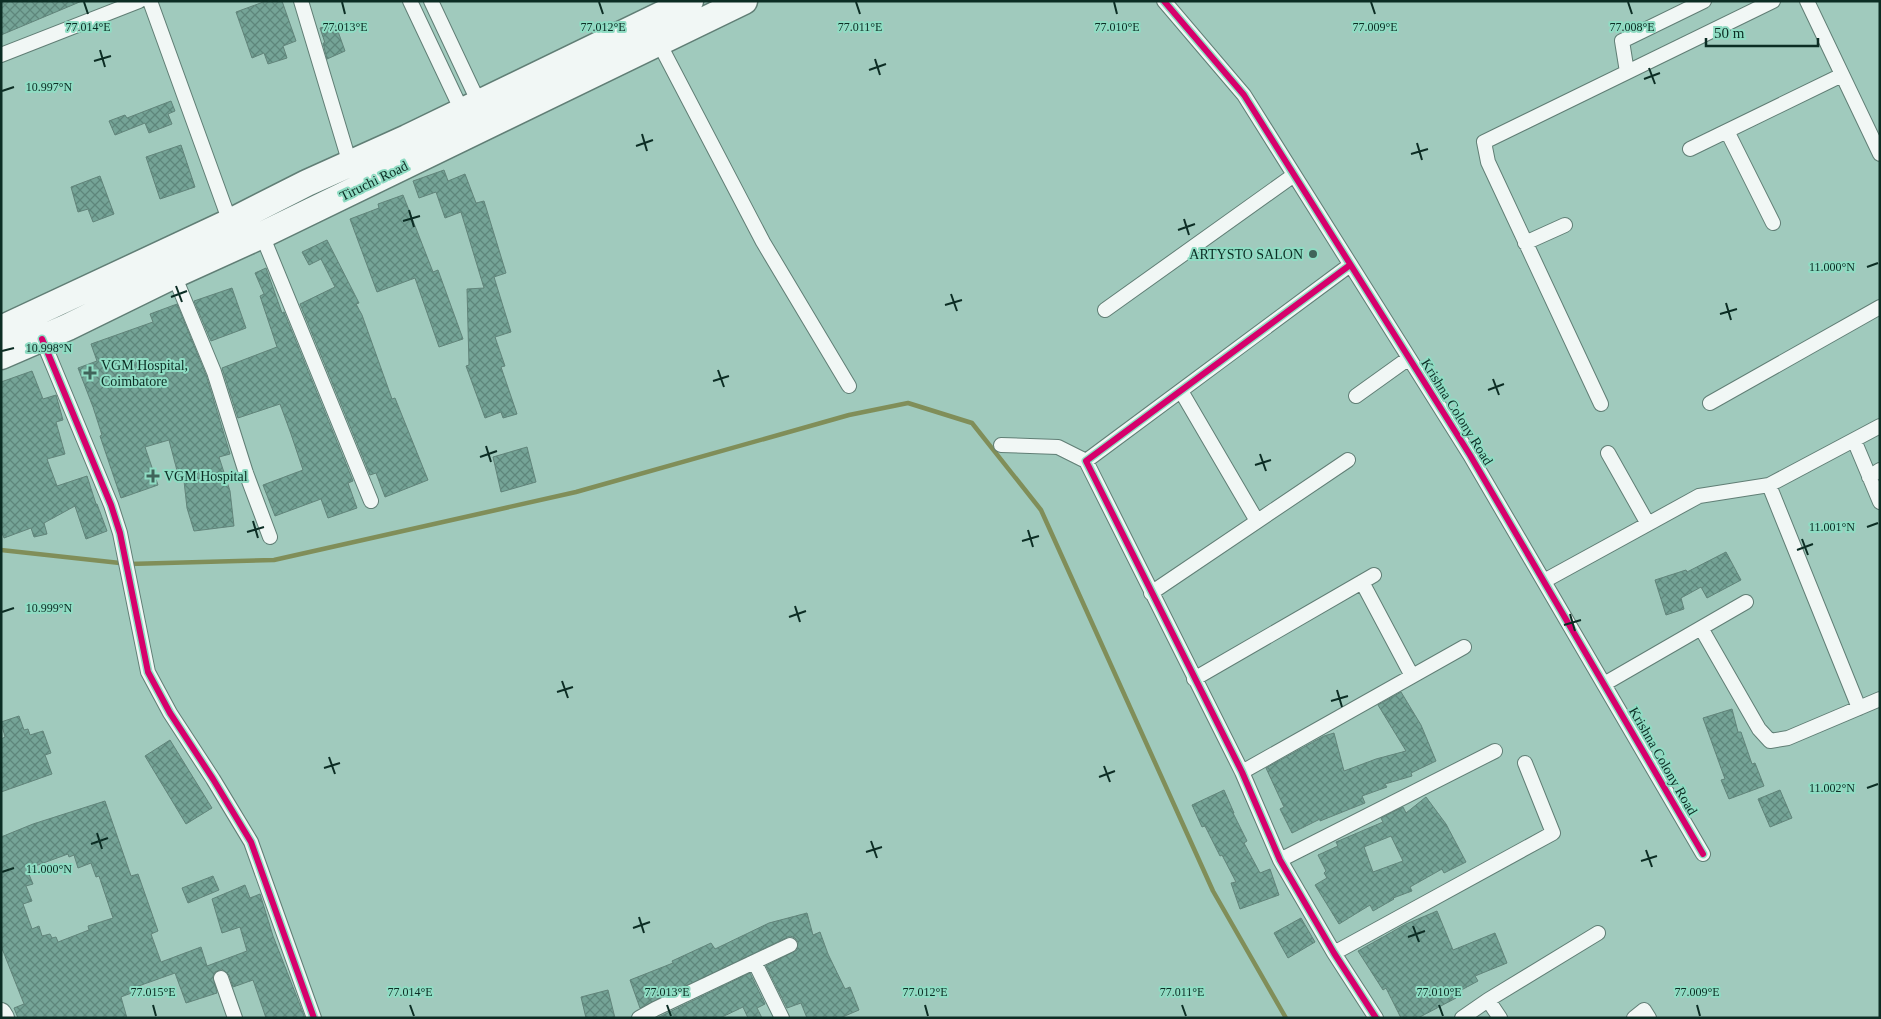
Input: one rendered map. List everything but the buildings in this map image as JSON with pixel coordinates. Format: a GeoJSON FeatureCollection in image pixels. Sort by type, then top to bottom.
{"type":"FeatureCollection","features":[{"type":"Feature","properties":{"kind":"highway"},"geometry":{"type":"LineString","coordinates":[[1,329],[230,222],[690,1]]}},
{"type":"Feature","properties":{"kind":"highway","name":"Tiruchi Road"},"geometry":{"type":"LineString","coordinates":[[1,356],[42,339],[174,275],[262,236],[744,1]]}},
{"type":"Feature","properties":{"kind":"street"},"geometry":{"type":"LineString","coordinates":[[1,55],[139,1]]}},
{"type":"Feature","properties":{"kind":"street"},"geometry":{"type":"LineString","coordinates":[[150,1],[230,222]]}},
{"type":"Feature","properties":{"kind":"street"},"geometry":{"type":"LineString","coordinates":[[301,1],[350,164]]}},
{"type":"Feature","properties":{"kind":"street"},"geometry":{"type":"LineString","coordinates":[[410,1],[471,107]]}},
{"type":"Feature","properties":{"kind":"street"},"geometry":{"type":"LineString","coordinates":[[431,1],[471,107]]}},
{"type":"Feature","properties":{"kind":"street","name":"Krishna Colony Road"},"geometry":{"type":"LineString","coordinates":[[1164,1],[1244,95],[1470,455],[1703,854]]}},
{"type":"Feature","properties":{"kind":"street"},"geometry":{"type":"LineString","coordinates":[[1627,72],[1622,41],[1704,1]]}},
{"type":"Feature","properties":{"kind":"street"},"geometry":{"type":"LineString","coordinates":[[1601,404],[1488,162],[1484,142],[1773,1]]}},
{"type":"Feature","properties":{"kind":"street"},"geometry":{"type":"LineString","coordinates":[[1807,1],[1880,154]]}},
{"type":"Feature","properties":{"kind":"street"},"geometry":{"type":"LineString","coordinates":[[658,43],[763,242],[850,386]]}},
{"type":"Feature","properties":{"kind":"street"},"geometry":{"type":"LineString","coordinates":[[1690,149],[1842,75]]}},
{"type":"Feature","properties":{"kind":"street"},"geometry":{"type":"LineString","coordinates":[[1726,131],[1773,223]]}},
{"type":"Feature","properties":{"kind":"street"},"geometry":{"type":"LineString","coordinates":[[1105,310],[1294,175]]}},
{"type":"Feature","properties":{"kind":"street"},"geometry":{"type":"LineString","coordinates":[[1525,243],[1565,225]]}},
{"type":"Feature","properties":{"kind":"street"},"geometry":{"type":"LineString","coordinates":[[262,236],[371,501]]}},
{"type":"Feature","properties":{"kind":"street"},"geometry":{"type":"LineString","coordinates":[[1086,461],[1350,265]]}},
{"type":"Feature","properties":{"kind":"street"},"geometry":{"type":"LineString","coordinates":[[174,275],[214,372],[246,473],[270,537]]}},
{"type":"Feature","properties":{"kind":"street"},"geometry":{"type":"LineString","coordinates":[[1710,403],[1880,306]]}},
{"type":"Feature","properties":{"kind":"street"},"geometry":{"type":"LineString","coordinates":[[42,339],[111,505],[124,554],[148,672],[170,713],[213,778],[251,842],[314,1018]]}},
{"type":"Feature","properties":{"kind":"street"},"geometry":{"type":"LineString","coordinates":[[1356,396],[1409,358]]}},
{"type":"Feature","properties":{"kind":"street"},"geometry":{"type":"LineString","coordinates":[[1181,391],[1258,521]]}},
{"type":"Feature","properties":{"kind":"street"},"geometry":{"type":"LineString","coordinates":[[1544,581],[1699,496],[1770,485],[1880,426]]}},
{"type":"Feature","properties":{"kind":"street"},"geometry":{"type":"LineString","coordinates":[[1854,440],[1875,474],[1880,502]]}},
{"type":"Feature","properties":{"kind":"street"},"geometry":{"type":"LineString","coordinates":[[1001,445],[1058,447],[1086,461],[1242,772],[1280,860],[1334,953],[1376,1018]]}},
{"type":"Feature","properties":{"kind":"street"},"geometry":{"type":"LineString","coordinates":[[1608,453],[1648,524]]}},
{"type":"Feature","properties":{"kind":"street"},"geometry":{"type":"LineString","coordinates":[[1152,593],[1348,460]]}},
{"type":"Feature","properties":{"kind":"street"},"geometry":{"type":"LineString","coordinates":[[1770,485],[1859,708]]}},
{"type":"Feature","properties":{"kind":"street"},"geometry":{"type":"LineString","coordinates":[[1194,679],[1368,579],[1412,676]]}},
{"type":"Feature","properties":{"kind":"street"},"geometry":{"type":"LineString","coordinates":[[1604,684],[1746,602]]}},
{"type":"Feature","properties":{"kind":"street"},"geometry":{"type":"LineString","coordinates":[[1701,628],[1759,728],[1770,741],[1788,738],[1880,699]]}},
{"type":"Feature","properties":{"kind":"street"},"geometry":{"type":"LineString","coordinates":[[1242,772],[1464,646]]}},
{"type":"Feature","properties":{"kind":"street"},"geometry":{"type":"LineString","coordinates":[[1280,860],[1495,751]]}},
{"type":"Feature","properties":{"kind":"street"},"geometry":{"type":"LineString","coordinates":[[1334,953],[1553,833],[1525,763]]}},
{"type":"Feature","properties":{"kind":"street"},"geometry":{"type":"LineString","coordinates":[[1462,1018],[1598,933]]}},
{"type":"Feature","properties":{"kind":"street"},"geometry":{"type":"LineString","coordinates":[[639,1018],[790,945]]}},
{"type":"Feature","properties":{"kind":"street"},"geometry":{"type":"LineString","coordinates":[[755,963],[782,1018]]}},
{"type":"Feature","properties":{"kind":"street"},"geometry":{"type":"LineString","coordinates":[[221,978],[236,1018]]}},
{"type":"Feature","properties":{"kind":"street"},"geometry":{"type":"LineString","coordinates":[[1488,1000],[1500,1018]]}},
{"type":"Feature","properties":{"kind":"street"},"geometry":{"type":"LineString","coordinates":[[1634,1018],[1644,1010],[1649,1018]]}},
{"type":"Feature","properties":{"kind":"street"},"geometry":{"type":"LineString","coordinates":[[1,1013],[4,1018]]}},
{"type":"Feature","properties":{"kind":"waterway"},"geometry":{"type":"LineString","coordinates":[[1,550],[129,564],[274,560],[576,492],[849,415],[908,403],[972,423],[1041,510],[1213,891],[1286,1018]]}},
{"type":"Feature","properties":{"kind":"cycle path"},"geometry":{"type":"LineString","coordinates":[[1164,1],[1244,95],[1470,455],[1703,854]]}},
{"type":"Feature","properties":{"kind":"cycle path"},"geometry":{"type":"LineString","coordinates":[[1350,265],[1086,461],[1242,772],[1280,860],[1334,953],[1376,1018]]}},
{"type":"Feature","properties":{"kind":"cycle path"},"geometry":{"type":"LineString","coordinates":[[42,339],[111,505],[120,533],[148,672],[170,713],[251,842],[314,1018]]}},
{"type":"Feature","properties":{"kind":"place","name":"ARTYSTO SALON"},"geometry":{"type":"Point","coordinates":[1313,254]}},
{"type":"Feature","properties":{"kind":"place","name":"VGM Hospital, Coimbatore"},"geometry":{"type":"Point","coordinates":[90,373]}},
{"type":"Feature","properties":{"kind":"place","name":"VGM Hospital"},"geometry":{"type":"Point","coordinates":[153,476]}}]}
